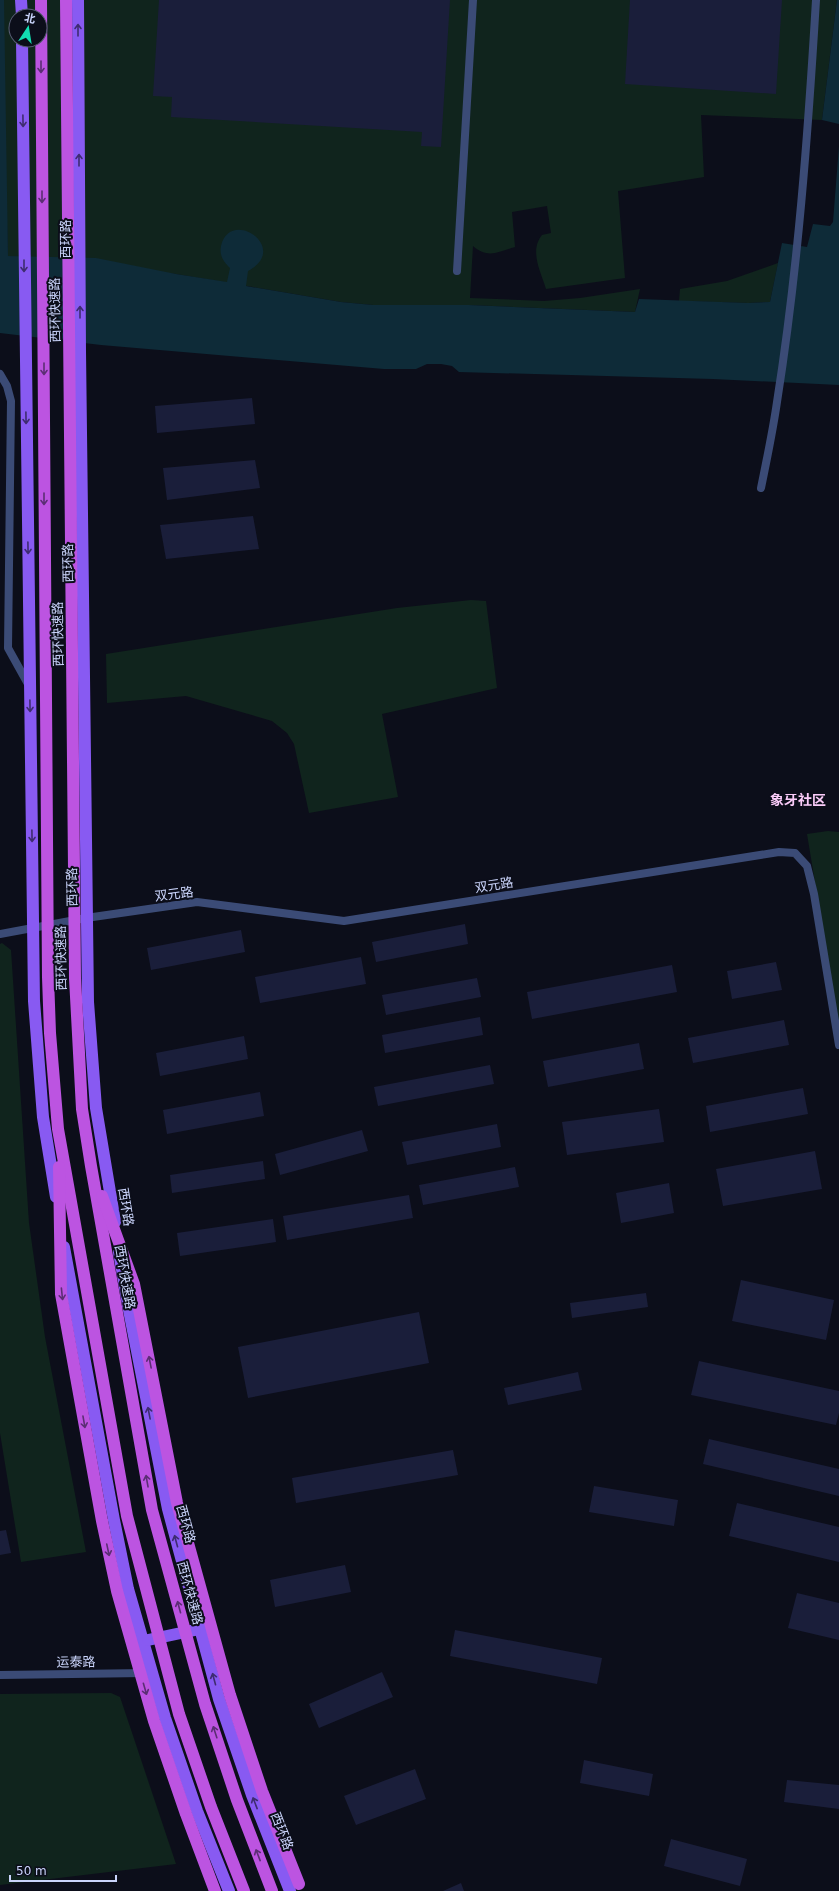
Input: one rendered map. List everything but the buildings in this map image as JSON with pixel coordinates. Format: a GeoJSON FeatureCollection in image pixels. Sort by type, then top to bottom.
{"type":"FeatureCollection","features":[{"type":"Feature","properties":{"kind":"highway","name":"西环快速路"},"geometry":{"type":"LineString","coordinates":[[41,0],[48,977],[50,1033],[58,1129],[127,1516],[178,1714],[211,1807],[244,1891]]}},
{"type":"Feature","properties":{"kind":"highway","name":"西环快速路"},"geometry":{"type":"LineString","coordinates":[[66,0],[74,978],[82,1109],[152,1510],[205,1704],[237,1800],[272,1891]]}},
{"type":"Feature","properties":{"kind":"highway"},"geometry":{"type":"LineString","coordinates":[[58,1129],[61,1294],[102,1521],[117,1591],[154,1721],[186,1814],[215,1891]]}},
{"type":"Feature","properties":{"kind":"highway"},"geometry":{"type":"LineString","coordinates":[[91,1166],[134,1284],[177,1503],[230,1695],[294,1887]]}},
{"type":"Feature","properties":{"kind":"main road","name":"西环路"},"geometry":{"type":"LineString","coordinates":[[78,0],[86,918],[88,1002],[96,1108],[124,1279],[168,1509],[219,1699],[252,1795],[294,1887]]}},
{"type":"Feature","properties":{"kind":"main road"},"geometry":{"type":"LineString","coordinates":[[22,48],[34,1001],[43,1117],[76,1316],[128,1589],[166,1718],[197,1811],[228,1891]]}},
{"type":"Feature","properties":{"kind":"main road"},"geometry":{"type":"LineString","coordinates":[[143,1641],[200,1628]]}},
{"type":"Feature","properties":{"kind":"street"},"geometry":{"type":"LineString","coordinates":[[458,271],[473,0]]}},
{"type":"Feature","properties":{"kind":"street"},"geometry":{"type":"LineString","coordinates":[[761,488],[777,402],[798,236],[808,124],[816,0]]}},
{"type":"Feature","properties":{"kind":"street"},"geometry":{"type":"LineString","coordinates":[[0,374],[7,386],[11,401],[8,648],[30,686]]}},
{"type":"Feature","properties":{"kind":"street","name":"双元路"},"geometry":{"type":"LineString","coordinates":[[0,934],[86,918],[197,902],[344,921],[778,852],[795,853],[807,866],[814,894],[839,1044]]}},
{"type":"Feature","properties":{"kind":"street","name":"运泰路"},"geometry":{"type":"LineString","coordinates":[[0,1675],[153,1673]]}},
{"type":"Feature","properties":{"kind":"green space"},"geometry":{"type":"Polygon","coordinates":[[[0,0],[837,0],[822,120],[701,115],[704,177],[618,191],[625,278],[546,289],[537,262],[536,248],[542,235],[551,233],[547,206],[512,212],[515,247],[488,253],[478,250],[473,246],[470,298],[544,301],[580,298],[640,289],[635,312],[469,305],[373,305],[341,302],[176,274],[8,256],[0,0]]]}},
{"type":"Feature","properties":{"kind":"green space"},"geometry":{"type":"Polygon","coordinates":[[[778,263],[770,302],[748,303],[679,301],[680,289],[727,281],[778,263]]]}},
{"type":"Feature","properties":{"kind":"green space"},"geometry":{"type":"Polygon","coordinates":[[[471,600],[486,601],[497,688],[382,714],[398,797],[309,813],[294,744],[287,733],[272,721],[186,696],[107,703],[106,654],[397,608],[471,600]]]}},
{"type":"Feature","properties":{"kind":"green space"},"geometry":{"type":"Polygon","coordinates":[[[828,831],[839,832],[839,1027],[807,834],[828,831]]]}},
{"type":"Feature","properties":{"kind":"green space"},"geometry":{"type":"Polygon","coordinates":[[[2,943],[11,950],[29,1223],[45,1337],[86,1552],[21,1562],[0,1433],[0,944],[2,943]]]}},
{"type":"Feature","properties":{"kind":"green space"},"geometry":{"type":"Polygon","coordinates":[[[111,1693],[120,1697],[176,1864],[0,1885],[0,1694],[111,1693]]]}},
{"type":"Feature","properties":{"kind":"water"},"geometry":{"type":"Polygon","coordinates":[[[0,0],[4,0],[8,256],[96,258],[176,274],[227,282],[230,268],[222,258],[221,246],[227,235],[235,230],[245,231],[254,235],[261,243],[263,252],[260,262],[248,271],[246,286],[341,302],[373,305],[469,305],[635,312],[639,299],[748,303],[770,302],[782,243],[807,247],[813,224],[830,226],[833,222],[839,146],[839,385],[713,379],[459,372],[452,366],[441,364],[427,364],[416,369],[384,369],[101,345],[0,333],[0,0]]]}},
{"type":"Feature","properties":{"kind":"water"},"geometry":{"type":"Polygon","coordinates":[[[837,0],[839,0],[839,124],[822,120],[837,0]]]}},
{"type":"Feature","properties":{"kind":"district","name":"象牙社区"},"geometry":{"type":"Point","coordinates":[798,800]}}]}
